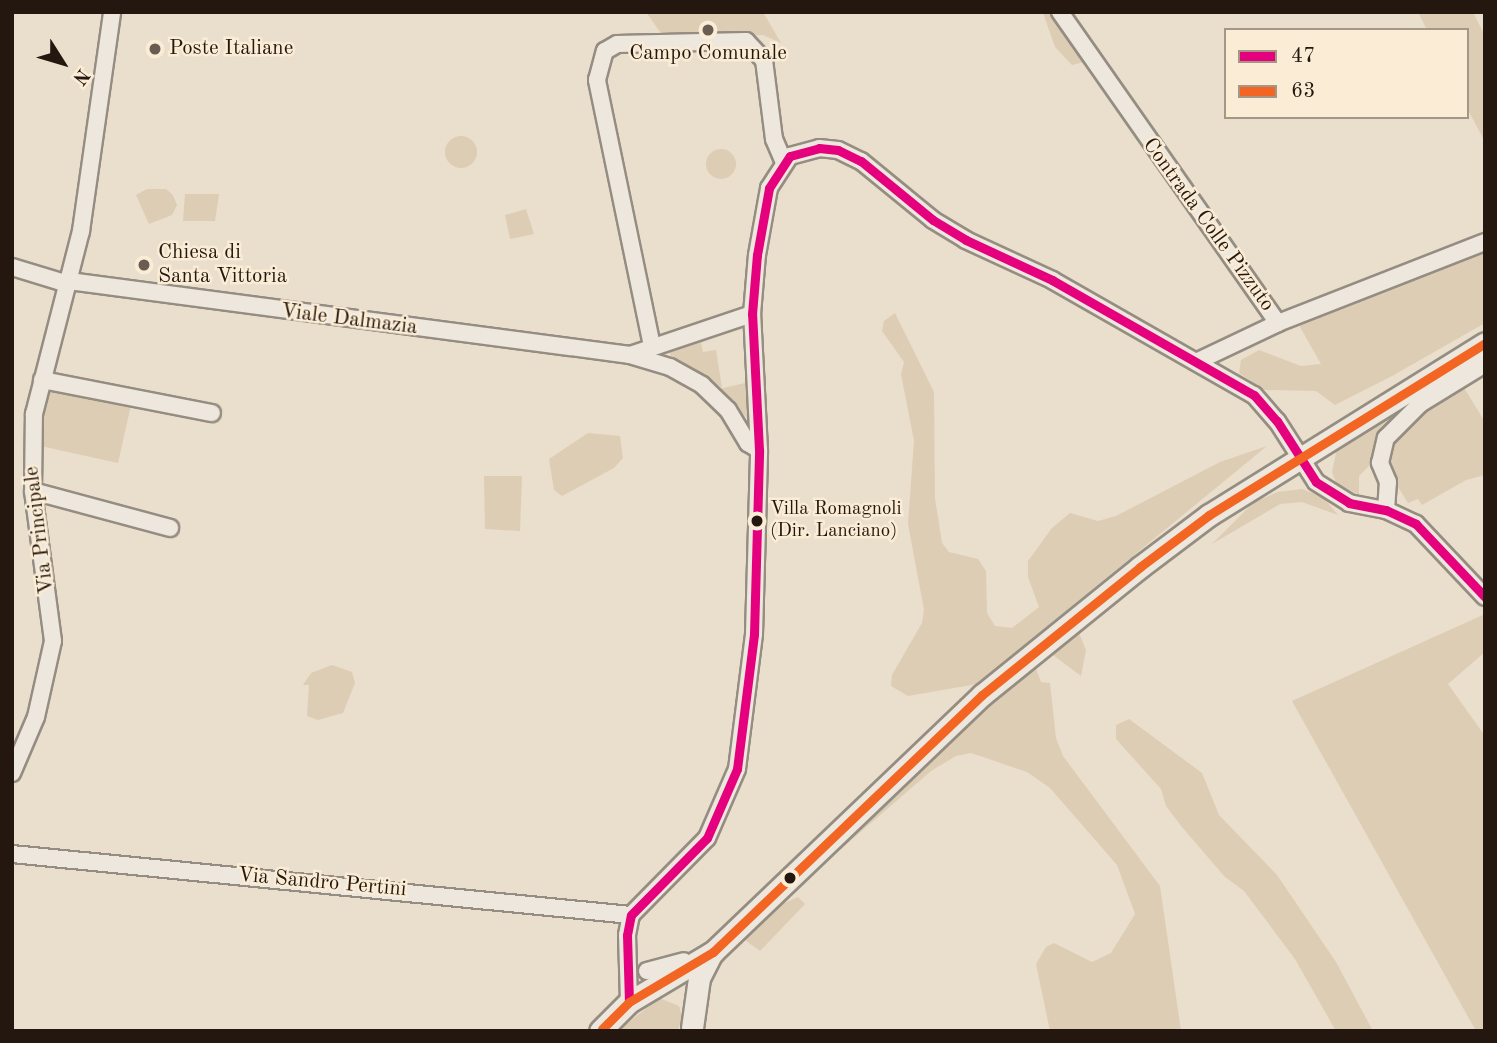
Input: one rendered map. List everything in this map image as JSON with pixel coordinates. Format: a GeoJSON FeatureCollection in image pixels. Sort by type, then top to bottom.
{"type":"FeatureCollection","features":[{"type":"Feature","properties":{"kind":"main road"},"geometry":{"type":"LineString","coordinates":[[600,1031],[653,978],[713,951],[845,821],[982,695],[1071,621],[1209,515],[1485,342]]}},
{"type":"Feature","properties":{"kind":"main road"},"geometry":{"type":"LineString","coordinates":[[692,1029],[699,978],[713,951]]}},
{"type":"Feature","properties":{"kind":"main road"},"geometry":{"type":"LineString","coordinates":[[653,978],[679,997],[692,1029]]}},
{"type":"Feature","properties":{"kind":"street","name":"Via Principale"},"geometry":{"type":"LineString","coordinates":[[12,773],[36,717],[52,641],[33,491],[31,442],[42,380],[68,283],[95,144],[112,12]]}},
{"type":"Feature","properties":{"kind":"street","name":"Contrada Colle Pizzuto"},"geometry":{"type":"LineString","coordinates":[[1060,12],[1278,323],[1485,242]]}},
{"type":"Feature","properties":{"kind":"street"},"geometry":{"type":"LineString","coordinates":[[652,346],[597,80],[605,51],[617,44],[746,41],[764,60],[774,139],[784,163]]}},
{"type":"Feature","properties":{"kind":"street"},"geometry":{"type":"LineString","coordinates":[[629,1002],[631,952],[627,935],[631,915],[707,838],[737,769],[754,634],[759,450],[752,314],[763,208],[784,163],[802,151],[819,148],[838,150],[861,161],[933,220],[966,240],[1052,280],[1254,395],[1278,421],[1316,482],[1349,503],[1387,510],[1416,524],[1485,597]]}},
{"type":"Feature","properties":{"kind":"street","name":"Viale Dalmazia"},"geometry":{"type":"LineString","coordinates":[[12,267],[68,283],[630,355],[670,367],[702,385],[728,410],[748,443],[759,450]]}},
{"type":"Feature","properties":{"kind":"street","name":"Viale Dalmazia"},"geometry":{"type":"LineString","coordinates":[[630,355],[752,314]]}},
{"type":"Feature","properties":{"kind":"street"},"geometry":{"type":"LineString","coordinates":[[1196,362],[1278,323]]}},
{"type":"Feature","properties":{"kind":"street"},"geometry":{"type":"LineString","coordinates":[[1387,510],[1388,482],[1380,463],[1385,438],[1420,404],[1485,364]]}},
{"type":"Feature","properties":{"kind":"street"},"geometry":{"type":"LineString","coordinates":[[42,380],[212,413]]}},
{"type":"Feature","properties":{"kind":"street"},"geometry":{"type":"LineString","coordinates":[[33,491],[170,528]]}},
{"type":"Feature","properties":{"kind":"street","name":"Via Sandro Pertini"},"geometry":{"type":"LineString","coordinates":[[12,854],[631,915]]}},
{"type":"Feature","properties":{"kind":"street"},"geometry":{"type":"LineString","coordinates":[[631,952],[653,978],[730,935]]}},
{"type":"Feature","properties":{"kind":"shaded area","name":"Campo Comunale"},"geometry":{"type":"Polygon","coordinates":[[[646,12],[763,12],[781,43],[763,35],[665,39],[646,12]]]}},
{"type":"Feature","properties":{"kind":"shaded area"},"geometry":{"type":"Polygon","coordinates":[[[1056,12],[1088,61],[1072,65],[1055,47],[1043,13],[1056,12]]]}},
{"type":"Feature","properties":{"kind":"shaded area"},"geometry":{"type":"Polygon","coordinates":[[[1418,12],[1473,12],[1485,36],[1485,142],[1469,112],[1469,28],[1426,28],[1418,12]]]}},
{"type":"Feature","properties":{"kind":"shaded area"},"geometry":{"type":"Polygon","coordinates":[[[461,136],[473,140],[477,152],[473,164],[461,168],[449,164],[445,152],[449,140],[461,136]]]}},
{"type":"Feature","properties":{"kind":"shaded area"},"geometry":{"type":"Polygon","coordinates":[[[721,149],[727,150],[735,158],[735,170],[727,178],[721,179],[715,178],[707,170],[706,164],[707,158],[715,150],[721,149]]]}},
{"type":"Feature","properties":{"kind":"shaded area"},"geometry":{"type":"Polygon","coordinates":[[[147,189],[166,189],[173,195],[177,205],[172,215],[149,224],[136,195],[147,189]]]}},
{"type":"Feature","properties":{"kind":"shaded area"},"geometry":{"type":"Polygon","coordinates":[[[185,194],[219,194],[215,221],[183,221],[185,194]]]}},
{"type":"Feature","properties":{"kind":"shaded area"},"geometry":{"type":"Polygon","coordinates":[[[526,209],[534,234],[510,239],[505,215],[526,209]]]}},
{"type":"Feature","properties":{"kind":"shaded area"},"geometry":{"type":"Polygon","coordinates":[[[1485,246],[1485,323],[1392,376],[1335,405],[1316,391],[1265,390],[1239,373],[1241,360],[1259,350],[1301,366],[1321,364],[1300,327],[1302,320],[1485,246]]]}},
{"type":"Feature","properties":{"kind":"shaded area"},"geometry":{"type":"Polygon","coordinates":[[[895,313],[934,392],[935,498],[942,543],[949,552],[978,559],[986,571],[987,613],[995,626],[1012,628],[1039,607],[1028,577],[1028,561],[1052,528],[1070,513],[1098,521],[1116,516],[1220,462],[1267,446],[977,684],[908,696],[891,686],[892,675],[922,623],[924,610],[908,524],[914,441],[901,374],[904,362],[882,331],[884,321],[895,313]]]}},
{"type":"Feature","properties":{"kind":"shaded area"},"geometry":{"type":"Polygon","coordinates":[[[714,336],[701,343],[703,352],[716,350],[722,388],[670,355],[670,348],[714,336]]]}},
{"type":"Feature","properties":{"kind":"shaded area"},"geometry":{"type":"Polygon","coordinates":[[[745,383],[748,419],[719,389],[745,383]]]}},
{"type":"Feature","properties":{"kind":"shaded area"},"geometry":{"type":"Polygon","coordinates":[[[1463,386],[1485,422],[1485,475],[1466,480],[1422,505],[1418,499],[1408,503],[1388,471],[1385,452],[1407,422],[1463,386]]]}},
{"type":"Feature","properties":{"kind":"shaded area"},"geometry":{"type":"Polygon","coordinates":[[[49,387],[131,405],[118,463],[36,445],[49,387]]]}},
{"type":"Feature","properties":{"kind":"shaded area"},"geometry":{"type":"Polygon","coordinates":[[[1425,393],[1378,437],[1369,466],[1359,476],[1359,495],[1336,483],[1332,472],[1337,448],[1425,393]]]}},
{"type":"Feature","properties":{"kind":"shaded area"},"geometry":{"type":"Polygon","coordinates":[[[588,433],[620,436],[623,458],[614,468],[562,496],[554,490],[549,459],[588,433]]]}},
{"type":"Feature","properties":{"kind":"shaded area"},"geometry":{"type":"Polygon","coordinates":[[[484,476],[522,476],[520,531],[485,529],[484,476]]]}},
{"type":"Feature","properties":{"kind":"shaded area"},"geometry":{"type":"Polygon","coordinates":[[[1302,489],[1323,497],[1338,515],[1302,502],[1280,504],[1212,544],[1254,502],[1278,492],[1302,489]]]}},
{"type":"Feature","properties":{"kind":"shaded area"},"geometry":{"type":"Polygon","coordinates":[[[1485,614],[1485,652],[1448,684],[1485,736],[1485,1031],[1476,1031],[1292,701],[1485,614]]]}},
{"type":"Feature","properties":{"kind":"shaded area"},"geometry":{"type":"Polygon","coordinates":[[[1077,628],[1086,650],[1081,676],[1053,655],[1035,666],[1041,682],[1050,683],[1056,738],[1063,756],[1160,886],[1181,1031],[1050,1031],[1036,964],[1046,947],[1054,943],[1092,962],[1111,953],[1135,914],[1117,865],[1050,788],[1027,772],[971,753],[956,756],[931,771],[834,855],[830,848],[1008,685],[1077,628]]]}},
{"type":"Feature","properties":{"kind":"shaded area"},"geometry":{"type":"Polygon","coordinates":[[[332,665],[352,672],[355,683],[343,713],[318,720],[307,716],[309,685],[303,685],[311,673],[332,665]]]}},
{"type":"Feature","properties":{"kind":"shaded area"},"geometry":{"type":"Polygon","coordinates":[[[1129,719],[1202,773],[1219,815],[1277,875],[1336,962],[1373,1031],[1336,1031],[1295,959],[1244,891],[1224,876],[1182,827],[1166,806],[1161,789],[1116,739],[1116,725],[1129,719]]]}},
{"type":"Feature","properties":{"kind":"shaded area"},"geometry":{"type":"Polygon","coordinates":[[[798,897],[805,904],[760,951],[745,940],[775,907],[798,897]]]}},
{"type":"Feature","properties":{"kind":"shaded area"},"geometry":{"type":"Polygon","coordinates":[[[659,998],[679,1006],[682,1017],[678,1031],[618,1031],[659,998]]]}},
{"type":"Feature","properties":{"kind":"transit line","name":"47"},"geometry":{"type":"LineString","coordinates":[[629,1002],[627,935],[631,915],[707,838],[737,769],[754,634],[759,450],[752,314],[757,255],[769,188],[790,156],[819,148],[838,150],[861,161],[933,220],[966,240],[1052,280],[1254,395],[1277,421],[1316,482],[1349,503],[1386,510],[1416,524],[1485,597]]}},
{"type":"Feature","properties":{"kind":"transit line","name":"63"},"geometry":{"type":"LineString","coordinates":[[602,1029],[629,1002],[713,952],[982,695],[1140,567],[1209,515],[1485,343]]}},
{"type":"Feature","properties":{"kind":"place","name":"Campo Comunale"},"geometry":{"type":"Point","coordinates":[708,30]}},
{"type":"Feature","properties":{"kind":"place","name":"Poste Italiane"},"geometry":{"type":"Point","coordinates":[155,49]}},
{"type":"Feature","properties":{"kind":"place","name":"Chiesa di Santa Vittoria"},"geometry":{"type":"Point","coordinates":[144,265]}},
{"type":"Feature","properties":{"kind":"place","name":"Villa Romagnoli (Dir. Lanciano)"},"geometry":{"type":"Point","coordinates":[757,521]}}]}
